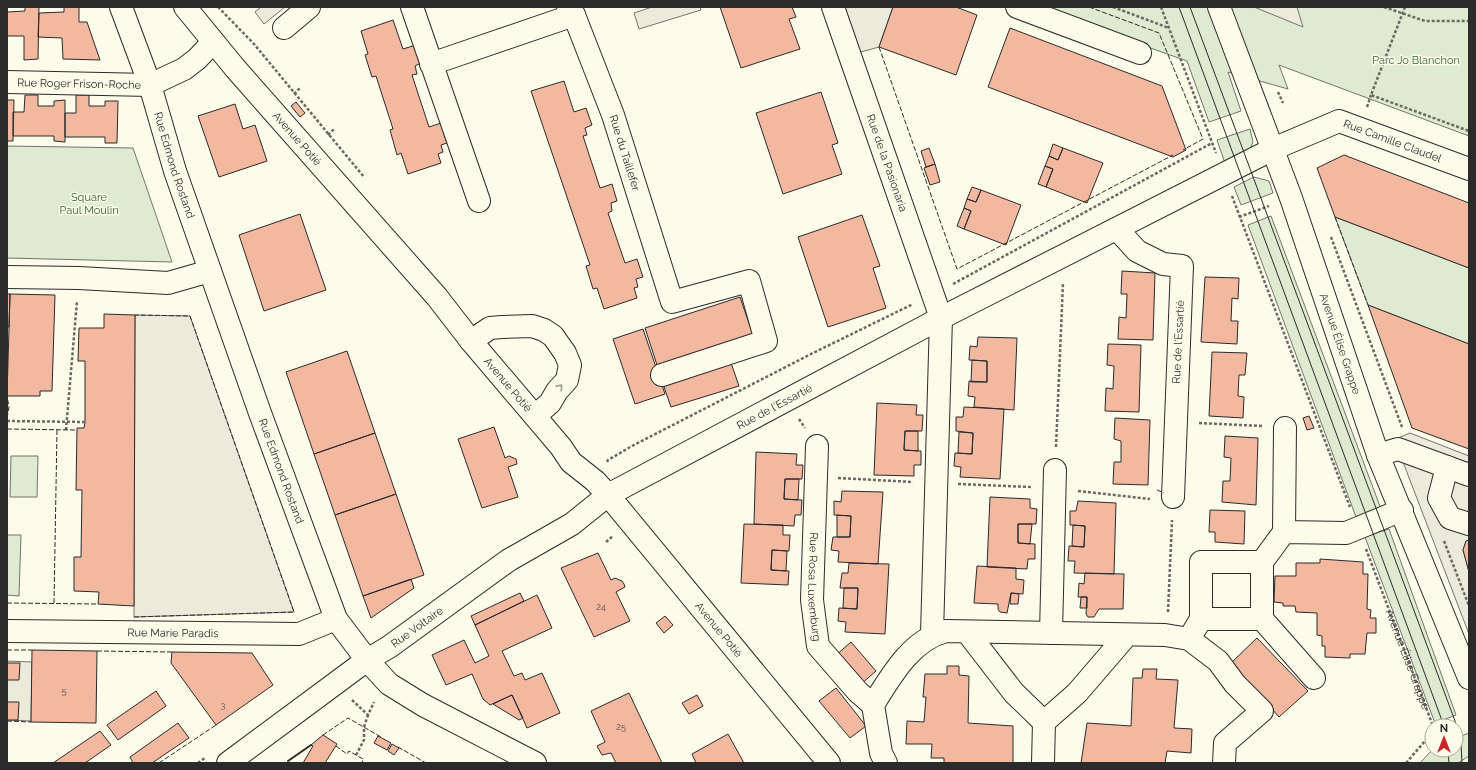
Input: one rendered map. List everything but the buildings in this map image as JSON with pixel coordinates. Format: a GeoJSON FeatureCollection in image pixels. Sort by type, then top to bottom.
{"type":"FeatureCollection","features":[{"type":"Feature","properties":{"kind":"street","name":"Rue Edmond Rostand"},"geometry":{"type":"LineString","coordinates":[[121,7],[150,85],[175,171],[210,271],[260,413],[336,619],[366,660],[389,684],[423,705],[535,763]]}},
{"type":"Feature","properties":{"kind":"street","name":"Avenue Potié"},"geometry":{"type":"LineString","coordinates":[[185,7],[213,42],[437,297],[471,341],[561,447],[571,462],[595,481],[608,496],[829,763]]}},
{"type":"Feature","properties":{"kind":"street"},"geometry":{"type":"LineString","coordinates":[[284,28],[309,7]]}},
{"type":"Feature","properties":{"kind":"street"},"geometry":{"type":"LineString","coordinates":[[412,7],[479,201]]}},
{"type":"Feature","properties":{"kind":"street","name":"Rue de la Pasionaria"},"geometry":{"type":"LineString","coordinates":[[833,7],[941,318]]}},
{"type":"Feature","properties":{"kind":"street"},"geometry":{"type":"LineString","coordinates":[[1017,7],[1140,53]]}},
{"type":"Feature","properties":{"kind":"street","name":"Avenue Élise Grappe"},"geometry":{"type":"LineString","coordinates":[[1219,7],[1273,149],[1378,455],[1402,510],[1469,678]]}},
{"type":"Feature","properties":{"kind":"street"},"geometry":{"type":"LineString","coordinates":[[431,64],[571,11]]}},
{"type":"Feature","properties":{"kind":"street","name":"Rue du Taillefer"},"geometry":{"type":"LineString","coordinates":[[571,11],[613,115],[672,302],[748,280],[766,341],[662,375]]}},
{"type":"Feature","properties":{"kind":"street"},"geometry":{"type":"LineString","coordinates":[[150,85],[184,69],[213,42]]}},
{"type":"Feature","properties":{"kind":"street","name":"Rue Roger Frison-Roche"},"geometry":{"type":"LineString","coordinates":[[7,82],[150,85]]}},
{"type":"Feature","properties":{"kind":"street","name":"Rue Camille Claudel"},"geometry":{"type":"LineString","coordinates":[[1273,149],[1339,121],[1469,169]]}},
{"type":"Feature","properties":{"kind":"street","name":"Rue de l'Essartié"},"geometry":{"type":"LineString","coordinates":[[608,496],[941,318],[1273,149]]}},
{"type":"Feature","properties":{"kind":"street","name":"Rue de l'Essartié"},"geometry":{"type":"LineString","coordinates":[[1117,229],[1137,251],[1163,264],[1182,266],[1173,502]]}},
{"type":"Feature","properties":{"kind":"street"},"geometry":{"type":"LineString","coordinates":[[7,277],[79,278],[168,283],[210,271]]}},
{"type":"Feature","properties":{"kind":"street"},"geometry":{"type":"LineString","coordinates":[[932,634],[941,318]]}},
{"type":"Feature","properties":{"kind":"street"},"geometry":{"type":"LineString","coordinates":[[471,341],[490,328],[502,327],[532,326],[544,330],[553,336],[565,353],[570,366],[567,380],[557,391],[550,403],[535,416]]}},
{"type":"Feature","properties":{"kind":"street"},"geometry":{"type":"LineString","coordinates":[[1285,428],[1284,532],[1262,562],[1262,619],[1314,678]]}},
{"type":"Feature","properties":{"kind":"street","name":"Rue Rosa Luxemburg"},"geometry":{"type":"LineString","coordinates":[[817,446],[812,600],[818,646],[858,692],[873,705]]}},
{"type":"Feature","properties":{"kind":"street"},"geometry":{"type":"LineString","coordinates":[[1378,455],[1398,449],[1469,475]]}},
{"type":"Feature","properties":{"kind":"street"},"geometry":{"type":"LineString","coordinates":[[1447,467],[1439,498],[1450,518],[1469,524]]}},
{"type":"Feature","properties":{"kind":"street"},"geometry":{"type":"LineString","coordinates":[[1051,632],[1054,479]]}},
{"type":"Feature","properties":{"kind":"street","name":"Rue Voltaire"},"geometry":{"type":"LineString","coordinates":[[228,763],[366,660],[389,647],[509,560],[572,524],[608,496]]}},
{"type":"Feature","properties":{"kind":"street"},"geometry":{"type":"LineString","coordinates":[[1284,532],[1346,533],[1402,510]]}},
{"type":"Feature","properties":{"kind":"street"},"geometry":{"type":"LineString","coordinates":[[1189,639],[1202,619],[1201,562],[1262,562]]}},
{"type":"Feature","properties":{"kind":"street","name":"Rue Marie Paradis"},"geometry":{"type":"LineString","coordinates":[[7,631],[299,634],[336,619]]}},
{"type":"Feature","properties":{"kind":"street"},"geometry":{"type":"LineString","coordinates":[[1202,619],[1262,619]]}},
{"type":"Feature","properties":{"kind":"street"},"geometry":{"type":"LineString","coordinates":[[886,763],[881,753],[873,705],[895,668],[932,634],[946,631],[1051,632],[1126,636],[1165,635],[1189,639],[1218,661],[1235,684],[1262,711],[1225,743],[1224,763]]}},
{"type":"Feature","properties":{"kind":"street"},"geometry":{"type":"LineString","coordinates":[[967,632],[1014,693],[1044,722]]}},
{"type":"Feature","properties":{"kind":"street"},"geometry":{"type":"LineString","coordinates":[[1043,763],[1044,722],[1077,693],[1126,636]]}},
{"type":"Feature","properties":{"kind":"path"},"geometry":{"type":"LineString","coordinates":[[1113,7],[1169,28]]}},
{"type":"Feature","properties":{"kind":"path","name":"Avenue Élise Grappe"},"geometry":{"type":"LineString","coordinates":[[1161,7],[1430,718]]}},
{"type":"Feature","properties":{"kind":"path"},"geometry":{"type":"LineString","coordinates":[[1384,7],[1425,21],[1469,21]]}},
{"type":"Feature","properties":{"kind":"path"},"geometry":{"type":"LineString","coordinates":[[1368,107],[1371,95],[1405,7]]}},
{"type":"Feature","properties":{"kind":"path"},"geometry":{"type":"LineString","coordinates":[[290,98],[301,87]]}},
{"type":"Feature","properties":{"kind":"path"},"geometry":{"type":"LineString","coordinates":[[1371,95],[1469,132]]}},
{"type":"Feature","properties":{"kind":"path"},"geometry":{"type":"LineString","coordinates":[[324,137],[336,128]]}},
{"type":"Feature","properties":{"kind":"path"},"geometry":{"type":"LineString","coordinates":[[1240,216],[1264,207]]}},
{"type":"Feature","properties":{"kind":"path"},"geometry":{"type":"LineString","coordinates":[[1329,233],[1412,454]]}},
{"type":"Feature","properties":{"kind":"path"},"geometry":{"type":"LineString","coordinates":[[1054,479],[1064,256]]}},
{"type":"Feature","properties":{"kind":"path"},"geometry":{"type":"LineString","coordinates":[[66,430],[79,278]]}},
{"type":"Feature","properties":{"kind":"path"},"geometry":{"type":"LineString","coordinates":[[786,400],[817,446]]}},
{"type":"Feature","properties":{"kind":"path"},"geometry":{"type":"LineString","coordinates":[[7,421],[85,422]]}},
{"type":"Feature","properties":{"kind":"path"},"geometry":{"type":"LineString","coordinates":[[1175,422],[1285,428]]}},
{"type":"Feature","properties":{"kind":"path"},"geometry":{"type":"LineString","coordinates":[[816,477],[937,483],[1054,479],[1173,502],[1169,612],[1166,619],[1165,635]]}},
{"type":"Feature","properties":{"kind":"path"},"geometry":{"type":"LineString","coordinates":[[1442,534],[1469,606]]}},
{"type":"Feature","properties":{"kind":"path"},"geometry":{"type":"LineString","coordinates":[[335,684],[368,715]]}},
{"type":"Feature","properties":{"kind":"path"},"geometry":{"type":"LineString","coordinates":[[356,755],[364,740],[364,727],[376,696],[389,684]]}},
{"type":"Feature","properties":{"kind":"path"},"geometry":{"type":"LineString","coordinates":[[1406,763],[1424,742]]}},
{"type":"Feature","properties":{"kind":"green space","name":"Parc Jo Blanchon"},"geometry":{"type":"Polygon","coordinates":[[[1035,7],[1469,7],[1469,136],[1279,65],[1288,89],[1228,72],[1241,111],[1209,122],[1187,61],[1035,7]]]}},
{"type":"Feature","properties":{"kind":"green space"},"geometry":{"type":"Polygon","coordinates":[[[1250,129],[1253,142],[1248,154],[1226,166],[1217,140],[1250,129]]]}},
{"type":"Feature","properties":{"kind":"green space","name":"Square Paul Moulin"},"geometry":{"type":"Polygon","coordinates":[[[7,146],[133,148],[172,262],[7,258],[7,146]]]}},
{"type":"Feature","properties":{"kind":"green space"},"geometry":{"type":"Polygon","coordinates":[[[1254,177],[1269,181],[1273,193],[1241,205],[1234,187],[1254,177]]]}},
{"type":"Feature","properties":{"kind":"green space"},"geometry":{"type":"Polygon","coordinates":[[[1271,216],[1381,509],[1356,517],[1248,225],[1271,216]]]}},
{"type":"Feature","properties":{"kind":"green space"},"geometry":{"type":"Polygon","coordinates":[[[1335,217],[1469,268],[1469,344],[1368,305],[1335,217]]]}},
{"type":"Feature","properties":{"kind":"green space"},"geometry":{"type":"Polygon","coordinates":[[[11,456],[38,456],[37,497],[10,497],[11,456]]]}},
{"type":"Feature","properties":{"kind":"green space"},"geometry":{"type":"Polygon","coordinates":[[[1389,529],[1456,715],[1448,718],[1433,718],[1365,537],[1389,529]]]}},
{"type":"Feature","properties":{"kind":"green space"},"geometry":{"type":"Polygon","coordinates":[[[7,535],[21,535],[19,596],[7,595],[7,535]]]}},
{"type":"Feature","properties":{"kind":"green space"},"geometry":{"type":"Polygon","coordinates":[[[1469,733],[1469,756],[1458,763],[1420,763],[1425,758],[1464,758],[1464,735],[1469,733]]]}},
{"type":"Feature","properties":{"kind":"shaded area"},"geometry":{"type":"Polygon","coordinates":[[[261,7],[285,7],[264,24],[255,12],[261,7]]]}},
{"type":"Feature","properties":{"kind":"shaded area"},"geometry":{"type":"Polygon","coordinates":[[[652,7],[700,7],[701,10],[639,29],[634,13],[652,7]]]}},
{"type":"Feature","properties":{"kind":"shaded area"},"geometry":{"type":"Polygon","coordinates":[[[833,7],[893,7],[879,47],[850,55],[833,7]]]}},
{"type":"Feature","properties":{"kind":"shaded area"},"geometry":{"type":"Polygon","coordinates":[[[1254,7],[1297,7],[1303,27],[1254,7]]]}},
{"type":"Feature","properties":{"kind":"shaded area"},"geometry":{"type":"Polygon","coordinates":[[[135,315],[190,316],[294,612],[134,617],[135,315]]]}},
{"type":"Feature","properties":{"kind":"shaded area"},"geometry":{"type":"Polygon","coordinates":[[[1410,433],[1469,456],[1469,540],[1466,541],[1463,550],[1469,572],[1469,634],[1398,449],[1398,438],[1410,433]]]}},
{"type":"Feature","properties":{"kind":"shaded area"},"geometry":{"type":"Polygon","coordinates":[[[7,661],[32,662],[31,721],[7,720],[7,661]]]}},
{"type":"Feature","properties":{"kind":"tram line"},"geometry":{"type":"LineString","coordinates":[[1179,7],[1441,718]]}},
{"type":"Feature","properties":{"kind":"tram line"},"geometry":{"type":"LineString","coordinates":[[1190,7],[1455,721],[1461,744],[1462,763]]}},
{"type":"Feature","properties":{"kind":"tram line"},"geometry":{"type":"LineString","coordinates":[[1449,758],[1449,763]]}},
{"type":"Feature","properties":{"kind":"fence"},"geometry":{"type":"LineString","coordinates":[[1089,7],[1159,33],[1203,139],[1183,150]]}},
{"type":"Feature","properties":{"kind":"fence"},"geometry":{"type":"LineString","coordinates":[[879,47],[957,269],[1173,155]]}},
{"type":"Feature","properties":{"kind":"fence"},"geometry":{"type":"LineString","coordinates":[[1335,217],[1368,305]]}},
{"type":"Feature","properties":{"kind":"fence"},"geometry":{"type":"LineString","coordinates":[[134,617],[294,612],[190,316],[135,315]]}},
{"type":"Feature","properties":{"kind":"fence"},"geometry":{"type":"LineString","coordinates":[[7,396],[9,407],[7,418]]}},
{"type":"Feature","properties":{"kind":"fence"},"geometry":{"type":"LineString","coordinates":[[7,429],[77,430]]}},
{"type":"Feature","properties":{"kind":"fence"},"geometry":{"type":"LineString","coordinates":[[54,603],[57,430]]}},
{"type":"Feature","properties":{"kind":"fence"},"geometry":{"type":"LineString","coordinates":[[1157,490],[1164,493]]}},
{"type":"Feature","properties":{"kind":"fence"},"geometry":{"type":"LineString","coordinates":[[7,603],[98,604]]}},
{"type":"Feature","properties":{"kind":"fence"},"geometry":{"type":"LineString","coordinates":[[7,650],[32,650]]}},
{"type":"Feature","properties":{"kind":"fence"},"geometry":{"type":"LineString","coordinates":[[97,651],[172,652]]}},
{"type":"Feature","properties":{"kind":"fence"},"geometry":{"type":"LineString","coordinates":[[323,735],[348,718],[381,737]]}},
{"type":"Feature","properties":{"kind":"fence"},"geometry":{"type":"LineString","coordinates":[[7,721],[31,722]]}},
{"type":"Feature","properties":{"kind":"fence"},"geometry":{"type":"LineString","coordinates":[[159,763],[216,725]]}},
{"type":"Feature","properties":{"kind":"fence"},"geometry":{"type":"LineString","coordinates":[[336,746],[347,754],[349,751],[363,759],[362,763]]}},
{"type":"Feature","properties":{"kind":"fence"},"geometry":{"type":"LineString","coordinates":[[398,747],[426,763]]}},
{"type":"Feature","properties":{"kind":"wall"},"geometry":{"type":"LineString","coordinates":[[288,761],[311,745]]}}]}
